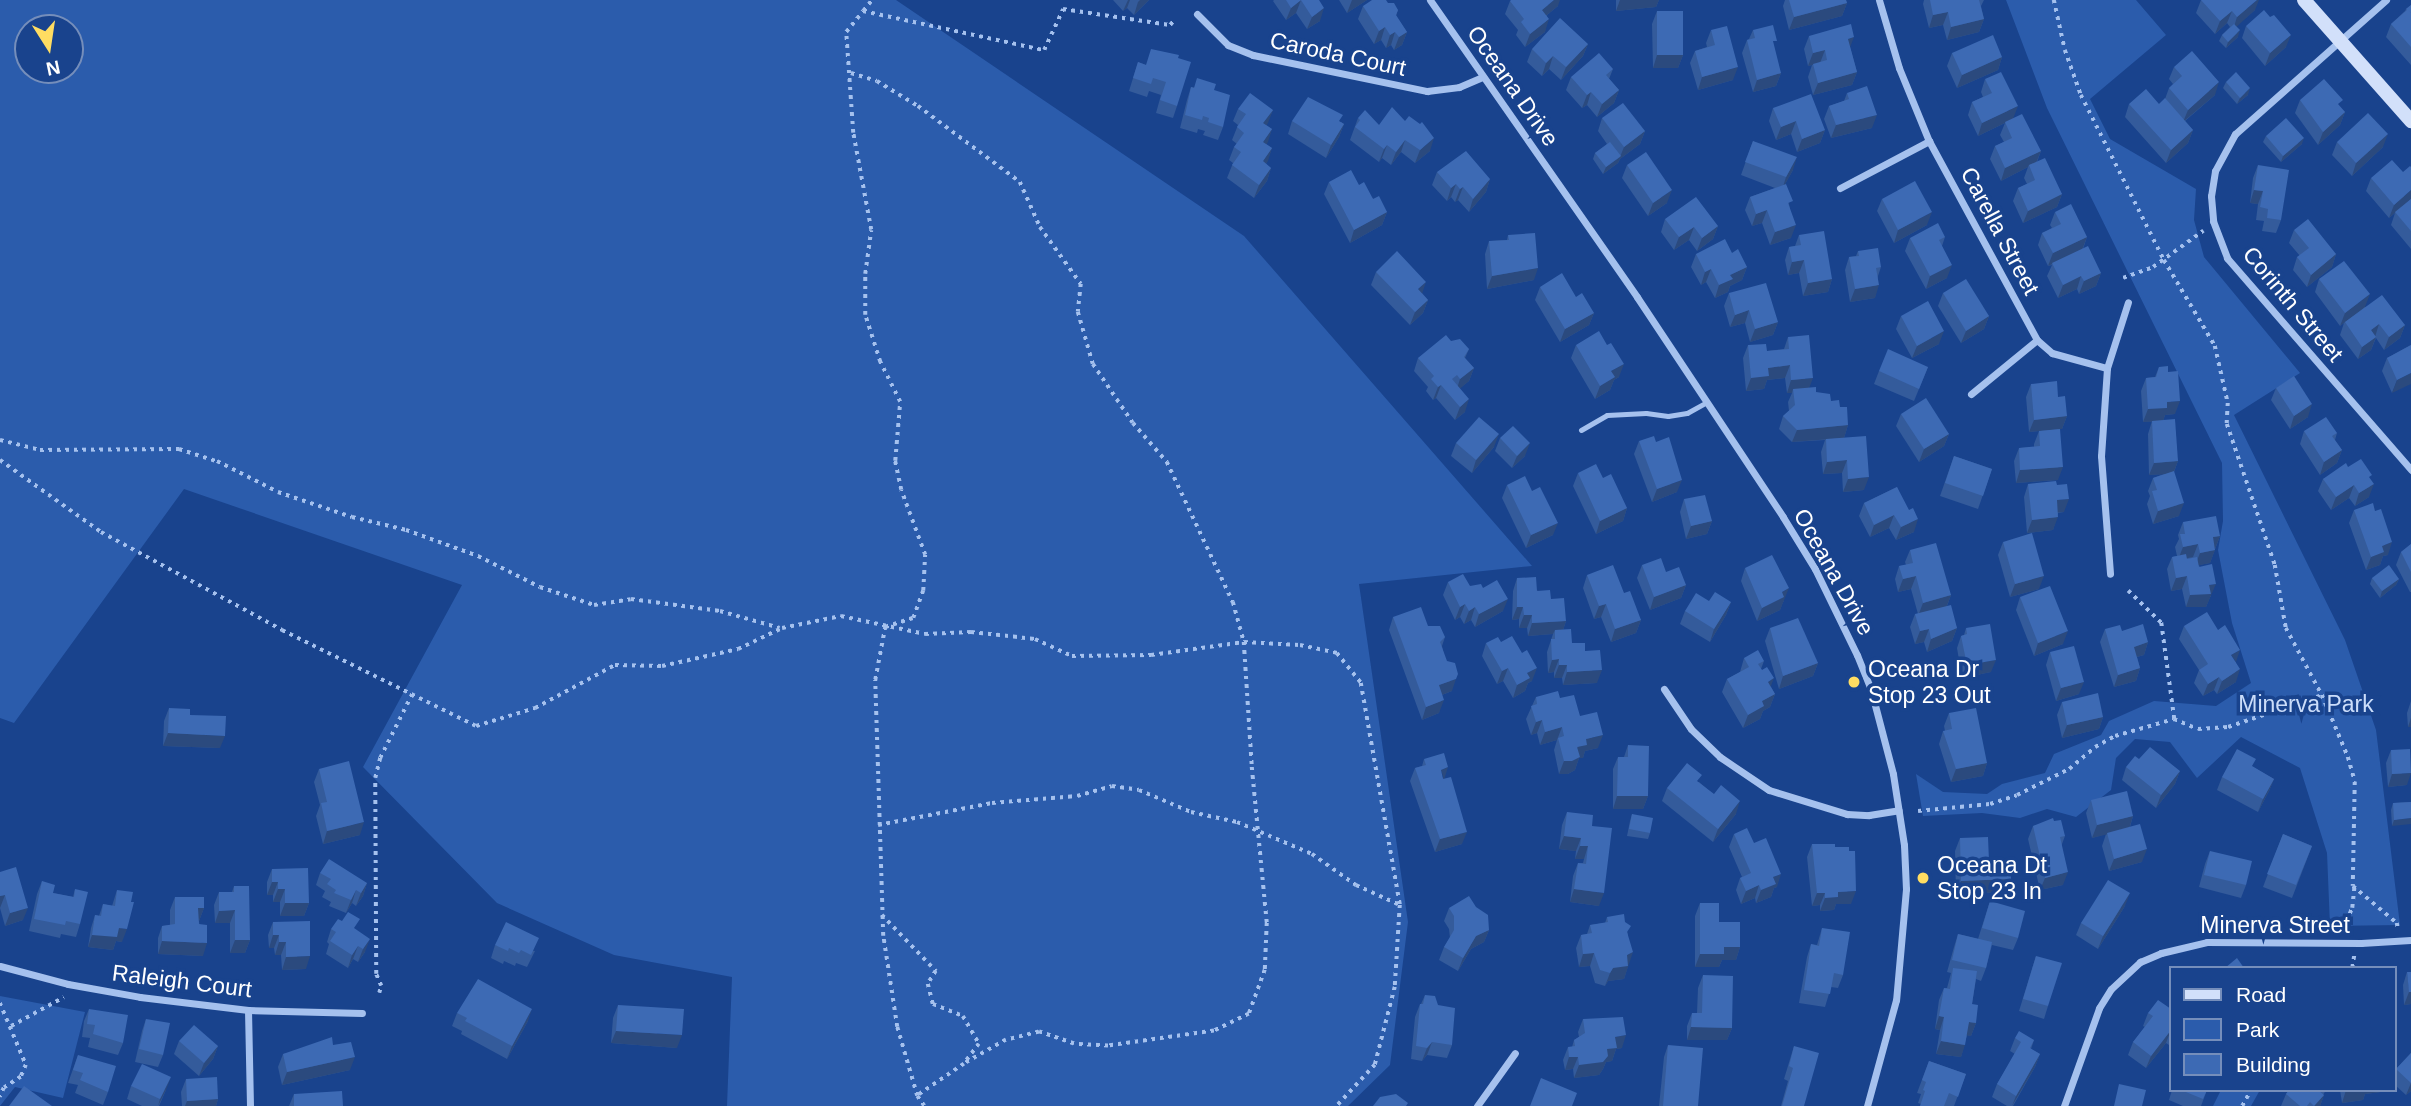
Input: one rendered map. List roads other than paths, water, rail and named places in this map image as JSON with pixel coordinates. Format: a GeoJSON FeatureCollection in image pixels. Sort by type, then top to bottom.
{"type":"FeatureCollection","features":[{"type":"Feature","properties":{"kind":"street","name":"Oceana Drive"},"geometry":{"type":"LineString","coordinates":[[1430,0],[1783,517],[1844,625],[1871,690],[1899,810],[1906,889],[1901,963],[1884,1052],[1867,1106]]}},
{"type":"Feature","properties":{"kind":"street","name":"Carella Street"},"geometry":{"type":"LineString","coordinates":[[1879,0],[1899,68],[1930,141],[2038,340]]}},
{"type":"Feature","properties":{"kind":"street"},"geometry":{"type":"LineString","coordinates":[[2304,0],[2411,121]]}},
{"type":"Feature","properties":{"kind":"street","name":"Corinth Street"},"geometry":{"type":"LineString","coordinates":[[2386,0],[2235,134],[2215,171],[2211,196],[2213,221],[2227,258],[2411,470]]}},
{"type":"Feature","properties":{"kind":"street","name":"Caroda Court"},"geometry":{"type":"LineString","coordinates":[[1198,14],[1228,45],[1253,55],[1427,92],[1459,87],[1483,77]]}},
{"type":"Feature","properties":{"kind":"street"},"geometry":{"type":"LineString","coordinates":[[1840,188],[1930,141]]}},
{"type":"Feature","properties":{"kind":"street"},"geometry":{"type":"LineString","coordinates":[[2110,574],[2101,456],[2108,368],[2128,302]]}},
{"type":"Feature","properties":{"kind":"street"},"geometry":{"type":"LineString","coordinates":[[1971,394],[2038,340],[2052,353],[2108,368]]}},
{"type":"Feature","properties":{"kind":"street"},"geometry":{"type":"LineString","coordinates":[[1664,689],[1691,729],[1720,757],[1769,790],[1847,814],[1870,816],[1899,810]]}},
{"type":"Feature","properties":{"kind":"street","name":"Minerva Street"},"geometry":{"type":"LineString","coordinates":[[2064,1106],[2099,1008],[2111,989],[2121,976],[2161,953],[2207,942],[2361,943],[2411,940]]}},
{"type":"Feature","properties":{"kind":"street","name":"Raleigh Court"},"geometry":{"type":"LineString","coordinates":[[0,965],[68,984],[139,997],[248,1010],[362,1013]]}},
{"type":"Feature","properties":{"kind":"street"},"geometry":{"type":"LineString","coordinates":[[248,1010],[250,1106]]}},
{"type":"Feature","properties":{"kind":"street"},"geometry":{"type":"LineString","coordinates":[[1477,1106],[1515,1053]]}},
{"type":"Feature","properties":{"kind":"lane"},"geometry":{"type":"LineString","coordinates":[[1581,430],[1607,415],[1646,413],[1668,416],[1687,413],[1707,402]]}},
{"type":"Feature","properties":{"kind":"place","name":"Oceana Dr Stop 23 Out"},"geometry":{"type":"Point","coordinates":[1854,682]}},
{"type":"Feature","properties":{"kind":"place","name":"Oceana Dt Stop 23 In"},"geometry":{"type":"Point","coordinates":[1923,878]}},
{"type":"Feature","properties":{"kind":"park label","name":"Minerva Park"},"geometry":{"type":"Point","coordinates":[2306,704]}}]}
